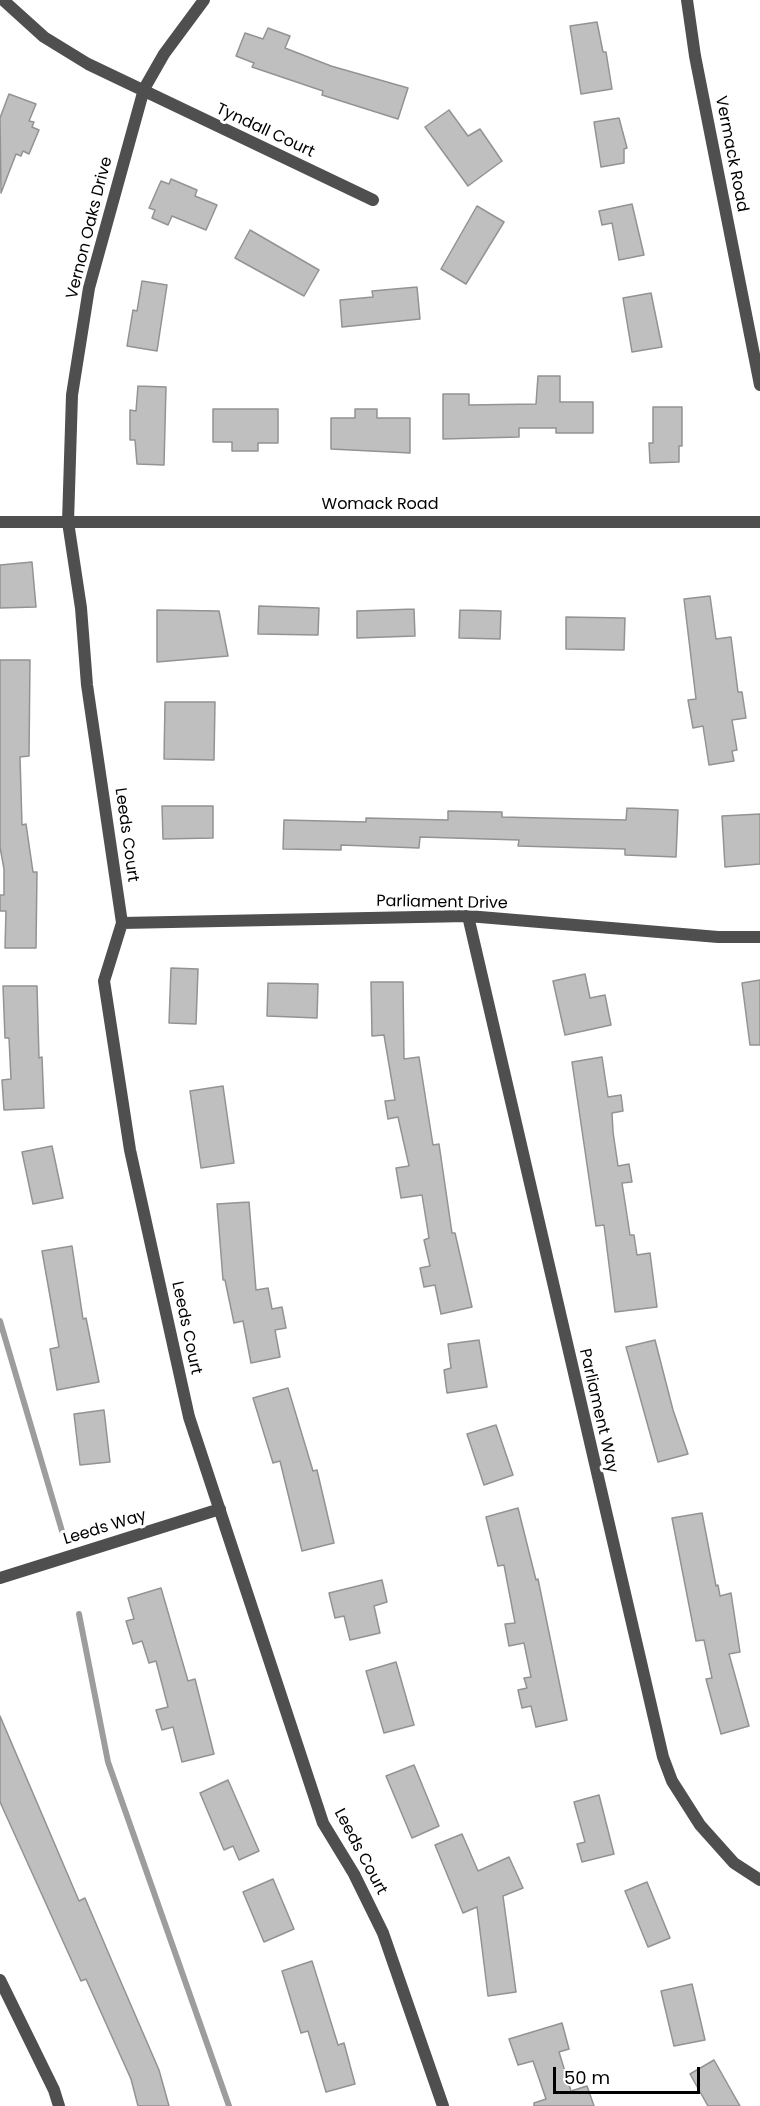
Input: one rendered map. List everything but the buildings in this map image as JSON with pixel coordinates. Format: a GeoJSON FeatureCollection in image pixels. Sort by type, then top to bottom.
{"type":"FeatureCollection","features":[{"type":"Feature","properties":{"kind":"street","name":"Tyndall Court"},"geometry":{"type":"LineString","coordinates":[[3,0],[44,37],[88,64],[373,200]]}},
{"type":"Feature","properties":{"kind":"street","name":"Vernon Oaks Drive"},"geometry":{"type":"LineString","coordinates":[[68,522],[72,395],[89,288],[144,89],[164,54],[204,0]]}},
{"type":"Feature","properties":{"kind":"street","name":"Vermack Road"},"geometry":{"type":"LineString","coordinates":[[687,0],[704,103],[760,385]]}},
{"type":"Feature","properties":{"kind":"street","name":"Womack Road"},"geometry":{"type":"LineString","coordinates":[[0,522],[760,522]]}},
{"type":"Feature","properties":{"kind":"street","name":"Leeds Court"},"geometry":{"type":"LineString","coordinates":[[68,522],[81,608],[87,685],[122,924],[104,981],[130,1150],[189,1417],[323,1823],[354,1875],[383,1933],[442,2106]]}},
{"type":"Feature","properties":{"kind":"street","name":"Parliament Drive"},"geometry":{"type":"LineString","coordinates":[[122,924],[468,916],[718,937],[760,937]]}},
{"type":"Feature","properties":{"kind":"street","name":"Parliament Way"},"geometry":{"type":"LineString","coordinates":[[468,916],[663,1757],[672,1781],[700,1825],[735,1863],[760,1880]]}},
{"type":"Feature","properties":{"kind":"street","name":"Leeds Way"},"geometry":{"type":"LineString","coordinates":[[0,1578],[220,1509]]}},
{"type":"Feature","properties":{"kind":"street"},"geometry":{"type":"LineString","coordinates":[[0,1980],[59,2106]]}},
{"type":"Feature","properties":{"kind":"waterway"},"geometry":{"type":"LineString","coordinates":[[0,1321],[62,1531]]}},
{"type":"Feature","properties":{"kind":"waterway"},"geometry":{"type":"LineString","coordinates":[[79,1614],[108,1762],[229,2106]]}}]}
